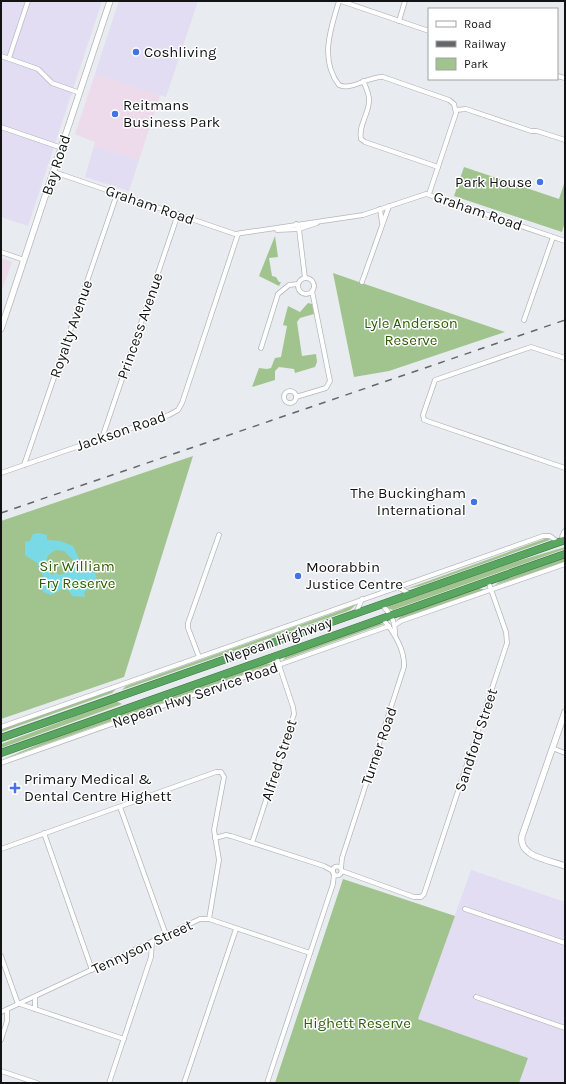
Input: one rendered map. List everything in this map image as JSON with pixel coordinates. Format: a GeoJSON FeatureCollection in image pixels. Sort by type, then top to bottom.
{"type":"FeatureCollection","features":[{"type":"Feature","properties":{"kind":"highway","name":"Nepean Highway"},"geometry":{"type":"LineString","coordinates":[[1,738],[562,541]]}},
{"type":"Feature","properties":{"kind":"highway","name":"Nepean Highway"},"geometry":{"type":"LineString","coordinates":[[1,753],[391,614],[565,554]]}},
{"type":"Feature","properties":{"kind":"highway"},"geometry":{"type":"LineString","coordinates":[[120,696],[125,708]]}},
{"type":"Feature","properties":{"kind":"main road","name":"Bay Road"},"geometry":{"type":"LineString","coordinates":[[1,327],[110,1]]}},
{"type":"Feature","properties":{"kind":"main road"},"geometry":{"type":"LineString","coordinates":[[562,541],[565,532]]}},
{"type":"Feature","properties":{"kind":"main road"},"geometry":{"type":"LineString","coordinates":[[565,712],[522,833],[521,842],[523,848],[529,853],[565,866]]}},
{"type":"Feature","properties":{"kind":"street"},"geometry":{"type":"LineString","coordinates":[[9,58],[28,1]]}},
{"type":"Feature","properties":{"kind":"street"},"geometry":{"type":"LineString","coordinates":[[428,31],[340,1],[329,34],[327,46],[329,62],[336,81],[343,87],[374,77],[383,77],[449,100],[454,104],[456,110],[428,194]]}},
{"type":"Feature","properties":{"kind":"street"},"geometry":{"type":"LineString","coordinates":[[399,21],[405,1]]}},
{"type":"Feature","properties":{"kind":"street"},"geometry":{"type":"LineString","coordinates":[[1,56],[38,69],[52,83],[80,93]]}},
{"type":"Feature","properties":{"kind":"street"},"geometry":{"type":"LineString","coordinates":[[363,81],[369,97],[369,103],[360,134],[361,139],[365,142],[438,167]]}},
{"type":"Feature","properties":{"kind":"street"},"geometry":{"type":"LineString","coordinates":[[456,110],[466,109],[531,131],[537,131],[565,140]]}},
{"type":"Feature","properties":{"kind":"street"},"geometry":{"type":"LineString","coordinates":[[1,127],[62,148]]}},
{"type":"Feature","properties":{"kind":"street","name":"Graham Road"},"geometry":{"type":"LineString","coordinates":[[54,172],[238,234],[363,215],[420,195],[428,194],[565,241]]}},
{"type":"Feature","properties":{"kind":"street","name":"Royalty Avenue"},"geometry":{"type":"LineString","coordinates":[[24,465],[117,194]]}},
{"type":"Feature","properties":{"kind":"street"},"geometry":{"type":"LineString","coordinates":[[362,282],[388,206]]}},
{"type":"Feature","properties":{"kind":"street"},"geometry":{"type":"LineString","coordinates":[[380,209],[382,223]]}},
{"type":"Feature","properties":{"kind":"street","name":"Princess Avenue"},"geometry":{"type":"LineString","coordinates":[[102,438],[178,214]]}},
{"type":"Feature","properties":{"kind":"street","name":"Graham Road"},"geometry":{"type":"LineString","coordinates":[[271,229],[297,229],[321,221]]}},
{"type":"Feature","properties":{"kind":"street"},"geometry":{"type":"LineString","coordinates":[[296,224],[301,255],[307,278],[314,285],[312,291],[330,381],[326,388],[296,397]]}},
{"type":"Feature","properties":{"kind":"street","name":"Jackson Road"},"geometry":{"type":"LineString","coordinates":[[1,473],[170,415],[180,407],[238,234]]}},
{"type":"Feature","properties":{"kind":"street"},"geometry":{"type":"LineString","coordinates":[[524,320],[553,237]]}},
{"type":"Feature","properties":{"kind":"street"},"geometry":{"type":"LineString","coordinates":[[1,252],[24,260]]}},
{"type":"Feature","properties":{"kind":"street"},"geometry":{"type":"LineString","coordinates":[[262,348],[278,294],[289,286],[298,284],[300,280],[307,278]]}},
{"type":"Feature","properties":{"kind":"street"},"geometry":{"type":"LineString","coordinates":[[298,284],[299,290],[303,293],[312,291]]}},
{"type":"Feature","properties":{"kind":"street"},"geometry":{"type":"LineString","coordinates":[[565,358],[531,347],[435,380],[423,415],[424,420],[565,468]]}},
{"type":"Feature","properties":{"kind":"street"},"geometry":{"type":"LineString","coordinates":[[199,658],[188,628],[188,623],[219,535]]}},
{"type":"Feature","properties":{"kind":"street"},"geometry":{"type":"LineString","coordinates":[[1,727],[543,536],[550,536],[562,541]]}},
{"type":"Feature","properties":{"kind":"street"},"geometry":{"type":"LineString","coordinates":[[395,625],[401,621],[565,564]]}},
{"type":"Feature","properties":{"kind":"street","name":"Sandford Street"},"geometry":{"type":"LineString","coordinates":[[337,871],[421,898],[424,894],[507,643],[506,632],[488,581]]}},
{"type":"Feature","properties":{"kind":"street"},"geometry":{"type":"LineString","coordinates":[[398,587],[411,594]]}},
{"type":"Feature","properties":{"kind":"street"},"geometry":{"type":"LineString","coordinates":[[356,613],[362,600]]}},
{"type":"Feature","properties":{"kind":"street","name":"Turner Road"},"geometry":{"type":"LineString","coordinates":[[381,604],[391,614],[395,625],[395,634]]}},
{"type":"Feature","properties":{"kind":"street","name":"Turner Road"},"geometry":{"type":"LineString","coordinates":[[337,871],[403,671],[404,660],[395,634],[382,618]]}},
{"type":"Feature","properties":{"kind":"street","name":"Nepean Hwy Service Road"},"geometry":{"type":"LineString","coordinates":[[1,763],[389,626]]}},
{"type":"Feature","properties":{"kind":"street","name":"Alfred Street"},"geometry":{"type":"LineString","coordinates":[[252,843],[294,718],[293,707],[275,655]]}},
{"type":"Feature","properties":{"kind":"street","name":"Nepean Hwy Service Road"},"geometry":{"type":"LineString","coordinates":[[118,686],[120,696]]}},
{"type":"Feature","properties":{"kind":"street"},"geometry":{"type":"LineString","coordinates":[[552,748],[565,752]]}},
{"type":"Feature","properties":{"kind":"street"},"geometry":{"type":"LineString","coordinates":[[1,848],[220,772],[223,776],[214,826],[219,860],[209,920]]}},
{"type":"Feature","properties":{"kind":"street"},"geometry":{"type":"LineString","coordinates":[[120,806],[166,936]]}},
{"type":"Feature","properties":{"kind":"street"},"geometry":{"type":"LineString","coordinates":[[44,833],[92,970]]}},
{"type":"Feature","properties":{"kind":"street"},"geometry":{"type":"LineString","coordinates":[[215,838],[226,835],[337,871],[267,1083]]}},
{"type":"Feature","properties":{"kind":"street"},"geometry":{"type":"LineString","coordinates":[[465,908],[565,943]]}},
{"type":"Feature","properties":{"kind":"street","name":"Tennyson Street"},"geometry":{"type":"LineString","coordinates":[[1,1012],[200,920],[209,920],[236,928],[310,953]]}},
{"type":"Feature","properties":{"kind":"street"},"geometry":{"type":"LineString","coordinates":[[184,1083],[236,928]]}},
{"type":"Feature","properties":{"kind":"street"},"geometry":{"type":"LineString","coordinates":[[109,1083],[152,953],[152,942]]}},
{"type":"Feature","properties":{"kind":"street"},"geometry":{"type":"LineString","coordinates":[[1,956],[19,1004],[124,1039]]}},
{"type":"Feature","properties":{"kind":"street"},"geometry":{"type":"LineString","coordinates":[[34,1009],[35,997]]}},
{"type":"Feature","properties":{"kind":"street"},"geometry":{"type":"LineString","coordinates":[[476,997],[565,1028]]}},
{"type":"Feature","properties":{"kind":"street"},"geometry":{"type":"LineString","coordinates":[[1,1040],[7,1021],[7,1010]]}},
{"type":"Feature","properties":{"kind":"street"},"geometry":{"type":"LineString","coordinates":[[1,1071],[37,1083]]}},
{"type":"Feature","properties":{"kind":"shaded area"},"geometry":{"type":"Polygon","coordinates":[[[1,1],[102,1],[28,226],[1,217],[1,1]]]}},
{"type":"Feature","properties":{"kind":"shaded area"},"geometry":{"type":"Polygon","coordinates":[[[119,1],[198,1],[166,97],[95,74],[119,1]]]}},
{"type":"Feature","properties":{"kind":"shaded area"},"geometry":{"type":"Polygon","coordinates":[[[95,74],[160,95],[139,160],[94,146],[95,142],[75,134],[95,74]]]}},
{"type":"Feature","properties":{"kind":"shaded area"},"geometry":{"type":"Polygon","coordinates":[[[94,146],[139,160],[129,191],[85,177],[94,146]]]}},
{"type":"Feature","properties":{"kind":"shaded area"},"geometry":{"type":"Polygon","coordinates":[[[1,258],[12,262],[1,293],[1,258]]]}},
{"type":"Feature","properties":{"kind":"shaded area"},"geometry":{"type":"Polygon","coordinates":[[[471,870],[565,902],[565,1083],[519,1083],[528,1058],[418,1019],[471,870]]]}},
{"type":"Feature","properties":{"kind":"green space"},"geometry":{"type":"Polygon","coordinates":[[[464,167],[559,199],[565,181],[565,222],[562,232],[454,196],[464,167]]]}},
{"type":"Feature","properties":{"kind":"green space"},"geometry":{"type":"Polygon","coordinates":[[[275,236],[278,257],[269,258],[272,276],[276,277],[279,282],[281,282],[279,286],[259,276],[275,236]]]}},
{"type":"Feature","properties":{"kind":"green space","name":"Lyle Anderson Reserve"},"geometry":{"type":"Polygon","coordinates":[[[333,273],[505,332],[389,371],[354,377],[333,273]]]}},
{"type":"Feature","properties":{"kind":"green space"},"geometry":{"type":"Polygon","coordinates":[[[308,303],[312,304],[314,314],[300,318],[297,322],[302,356],[316,354],[317,362],[315,367],[295,373],[294,369],[279,367],[275,371],[275,380],[252,387],[259,368],[271,368],[275,358],[281,357],[287,326],[283,325],[288,306],[300,312],[308,303]]]}},
{"type":"Feature","properties":{"kind":"green space","name":"Sir William Fry Reserve"},"geometry":{"type":"Polygon","coordinates":[[[193,456],[124,677],[1,719],[1,521],[193,456]]]}},
{"type":"Feature","properties":{"kind":"green space"},"geometry":{"type":"Polygon","coordinates":[[[547,538],[550,540],[420,586],[406,589],[547,538]]]}},
{"type":"Feature","properties":{"kind":"green space"},"geometry":{"type":"Polygon","coordinates":[[[565,547],[565,549],[393,610],[387,608],[505,565],[565,547]]]}},
{"type":"Feature","properties":{"kind":"green space"},"geometry":{"type":"Polygon","coordinates":[[[565,558],[565,562],[561,564],[495,585],[500,581],[565,558]]]}},
{"type":"Feature","properties":{"kind":"green space"},"geometry":{"type":"Polygon","coordinates":[[[479,588],[485,590],[397,620],[402,615],[479,588]]]}},
{"type":"Feature","properties":{"kind":"green space"},"geometry":{"type":"Polygon","coordinates":[[[359,602],[350,610],[345,612],[122,690],[126,686],[342,610],[359,602]]]}},
{"type":"Feature","properties":{"kind":"green space"},"geometry":{"type":"Polygon","coordinates":[[[379,623],[384,624],[283,660],[286,656],[379,623]]]}},
{"type":"Feature","properties":{"kind":"green space"},"geometry":{"type":"Polygon","coordinates":[[[265,663],[272,664],[1,760],[56,737],[265,663]]]}},
{"type":"Feature","properties":{"kind":"green space"},"geometry":{"type":"Polygon","coordinates":[[[117,688],[112,693],[1,732],[1,729],[117,688]]]}},
{"type":"Feature","properties":{"kind":"green space"},"geometry":{"type":"Polygon","coordinates":[[[116,701],[122,704],[1,748],[1,744],[116,701]]]}},
{"type":"Feature","properties":{"kind":"green space","name":"Highett Reserve"},"geometry":{"type":"Polygon","coordinates":[[[343,879],[455,916],[418,1019],[528,1058],[519,1083],[275,1083],[343,879]]]}},
{"type":"Feature","properties":{"kind":"water"},"geometry":{"type":"Polygon","coordinates":[[[39,533],[47,535],[47,540],[60,541],[73,546],[80,561],[88,565],[96,576],[97,581],[94,590],[91,588],[84,592],[85,597],[72,596],[69,591],[64,588],[51,595],[43,592],[41,585],[43,576],[37,563],[25,555],[25,542],[30,541],[33,534],[39,533]],[[57,550],[49,554],[47,557],[47,567],[51,575],[56,573],[59,575],[71,569],[73,560],[64,551],[57,550]]]}},
{"type":"Feature","properties":{"kind":"railway"},"geometry":{"type":"LineString","coordinates":[[1,513],[565,320]]}},
{"type":"Feature","properties":{"kind":"place","name":"Coshliving"},"geometry":{"type":"Point","coordinates":[136,52]}},
{"type":"Feature","properties":{"kind":"place","name":"Reitmans Business Park"},"geometry":{"type":"Point","coordinates":[115,114]}},
{"type":"Feature","properties":{"kind":"place","name":"Park House"},"geometry":{"type":"Point","coordinates":[540,182]}},
{"type":"Feature","properties":{"kind":"place","name":"The Buckingham International"},"geometry":{"type":"Point","coordinates":[474,502]}},
{"type":"Feature","properties":{"kind":"place","name":"Moorabbin Justice Centre"},"geometry":{"type":"Point","coordinates":[298,576]}},
{"type":"Feature","properties":{"kind":"place","name":"Primary Medical & Dental Centre Highett"},"geometry":{"type":"Point","coordinates":[15,788]}}]}
